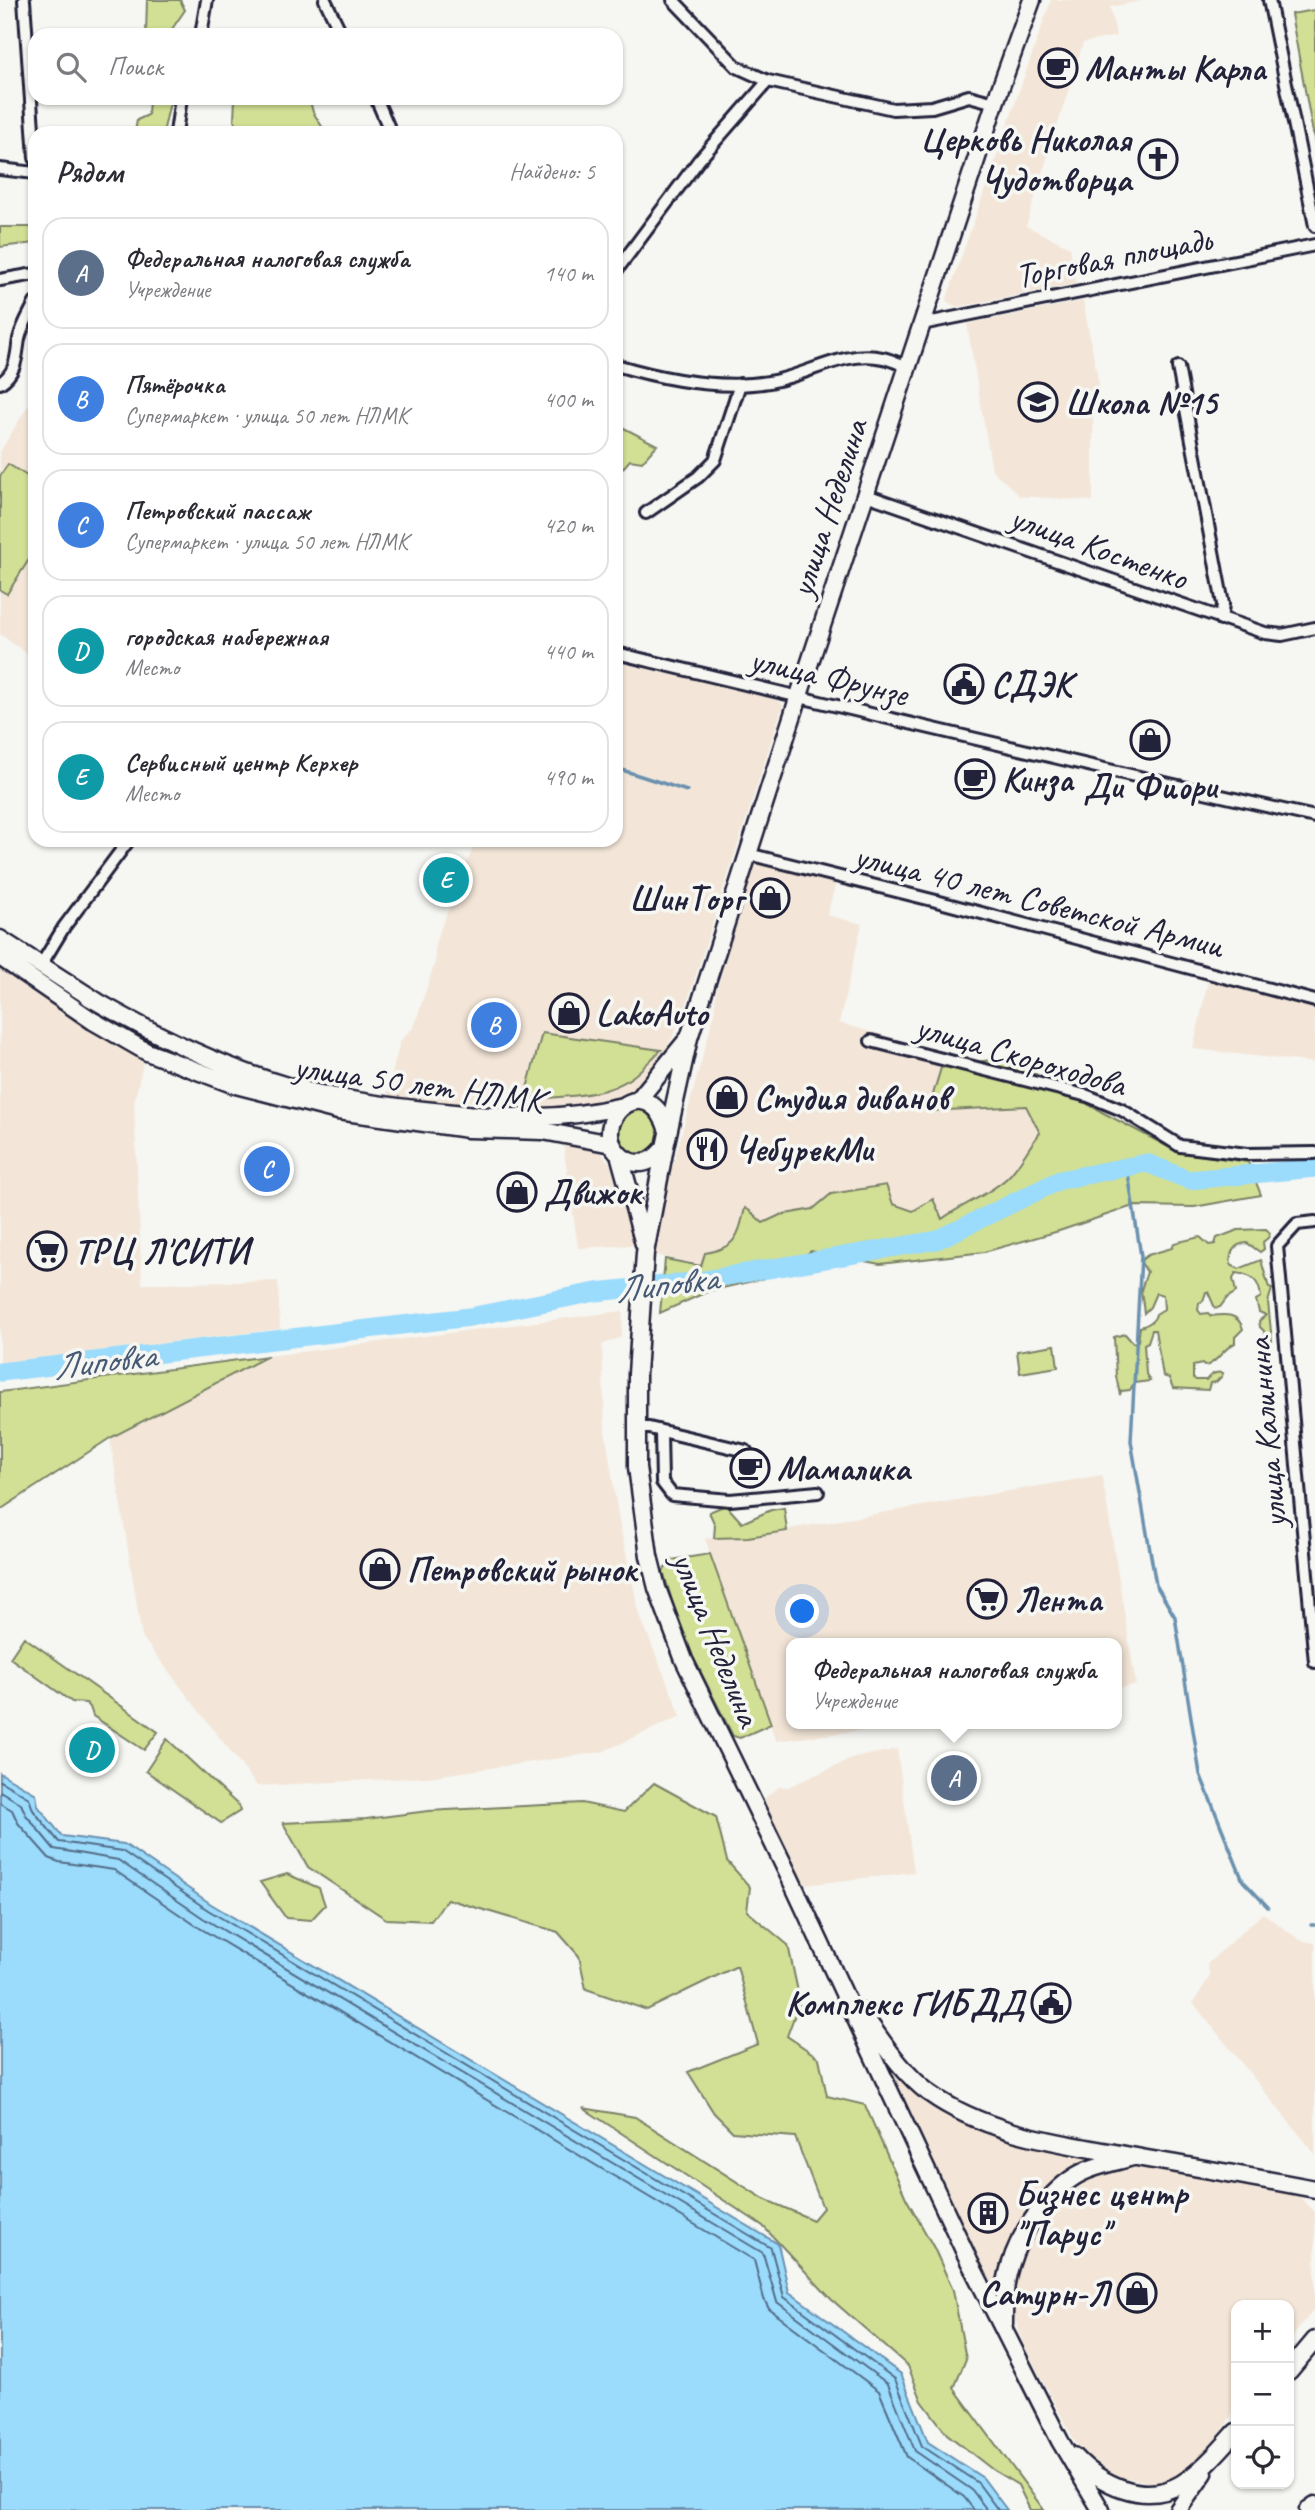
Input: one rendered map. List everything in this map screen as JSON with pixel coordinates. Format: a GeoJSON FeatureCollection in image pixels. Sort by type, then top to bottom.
{"type":"FeatureCollection","features":[{"type":"Feature","properties":{"kind":"main road","name":"улица Неделина"},"geometry":{"type":"LineString","coordinates":[[840,1984],[684,1660],[663,1606],[645,1535],[637,1467],[636,1428],[646,1251],[689,1038],[799,696],[995,103],[1032,0]]}},
{"type":"Feature","properties":{"kind":"main road","name":"улица 50 лет НЛМК"},"geometry":{"type":"LineString","coordinates":[[0,939],[89,997],[153,1032],[239,1070],[288,1086],[388,1107],[517,1119],[563,1116],[630,1103]]}},
{"type":"Feature","properties":{"kind":"main road","name":"улица 50 лет НЛМК"},"geometry":{"type":"LineString","coordinates":[[0,957],[93,1021],[147,1052],[232,1084],[338,1111],[468,1129],[543,1132],[615,1149]]}},
{"type":"Feature","properties":{"kind":"main road"},"geometry":{"type":"LineString","coordinates":[[646,1251],[609,1129],[614,1115],[630,1103],[689,1038]]}},
{"type":"Feature","properties":{"kind":"main road"},"geometry":{"type":"LineString","coordinates":[[615,1149],[635,1163],[647,1162],[657,1157],[667,1139],[661,1111],[655,1106],[630,1103]]}},
{"type":"Feature","properties":{"kind":"main road"},"geometry":{"type":"LineString","coordinates":[[840,1984],[905,2071],[926,2091],[950,2106],[996,2126],[1036,2138],[1315,2189]]}},
{"type":"Feature","properties":{"kind":"main road"},"geometry":{"type":"LineString","coordinates":[[840,1984],[920,2158],[1004,2329],[1060,2441],[1101,2510]]}},
{"type":"Feature","properties":{"kind":"main road"},"geometry":{"type":"LineString","coordinates":[[1004,2329],[1004,2298],[1010,2265],[1027,2228],[1053,2193],[1081,2173],[1135,2156]]}},
{"type":"Feature","properties":{"kind":"main road"},"geometry":{"type":"LineString","coordinates":[[1291,2184],[1315,2201]]}},
{"type":"Feature","properties":{"kind":"main road"},"geometry":{"type":"LineString","coordinates":[[1294,2365],[1315,2340]]}},
{"type":"Feature","properties":{"kind":"main road"},"geometry":{"type":"LineString","coordinates":[[1060,2441],[1101,2479],[1140,2493],[1159,2492],[1180,2485],[1231,2437]]}},
{"type":"Feature","properties":{"kind":"main road"},"geometry":{"type":"LineString","coordinates":[[1178,2510],[1224,2445]]}},
{"type":"Feature","properties":{"kind":"street"},"geometry":{"type":"LineString","coordinates":[[24,0],[28,57]]}},
{"type":"Feature","properties":{"kind":"street"},"geometry":{"type":"LineString","coordinates":[[202,28],[207,0]]}},
{"type":"Feature","properties":{"kind":"street"},"geometry":{"type":"LineString","coordinates":[[325,0],[339,28]]}},
{"type":"Feature","properties":{"kind":"street"},"geometry":{"type":"LineString","coordinates":[[673,0],[737,67],[768,81],[893,109],[932,107],[969,96],[995,103]]}},
{"type":"Feature","properties":{"kind":"street"},"geometry":{"type":"LineString","coordinates":[[1269,0],[1315,226]]}},
{"type":"Feature","properties":{"kind":"street"},"geometry":{"type":"LineString","coordinates":[[623,262],[699,160],[768,81]]}},
{"type":"Feature","properties":{"kind":"street"},"geometry":{"type":"LineString","coordinates":[[31,105],[33,126]]}},
{"type":"Feature","properties":{"kind":"street"},"geometry":{"type":"LineString","coordinates":[[177,126],[180,105]]}},
{"type":"Feature","properties":{"kind":"street"},"geometry":{"type":"LineString","coordinates":[[383,105],[389,126]]}},
{"type":"Feature","properties":{"kind":"street"},"geometry":{"type":"LineString","coordinates":[[0,169],[28,172]]}},
{"type":"Feature","properties":{"kind":"street","name":"Торговая площадь"},"geometry":{"type":"LineString","coordinates":[[922,324],[1315,244]]}},
{"type":"Feature","properties":{"kind":"street"},"geometry":{"type":"LineString","coordinates":[[0,280],[28,275]]}},
{"type":"Feature","properties":{"kind":"street"},"geometry":{"type":"LineString","coordinates":[[0,383],[7,379],[16,364],[19,338],[28,318]]}},
{"type":"Feature","properties":{"kind":"street"},"geometry":{"type":"LineString","coordinates":[[623,367],[648,375],[740,384],[771,382],[853,357],[882,358],[908,367]]}},
{"type":"Feature","properties":{"kind":"street"},"geometry":{"type":"LineString","coordinates":[[1178,367],[1223,604],[1221,620]]}},
{"type":"Feature","properties":{"kind":"street"},"geometry":{"type":"LineString","coordinates":[[646,513],[698,477],[715,460],[740,384]]}},
{"type":"Feature","properties":{"kind":"street","name":"улица Костенко"},"geometry":{"type":"LineString","coordinates":[[866,495],[1221,620],[1282,635],[1315,628]]}},
{"type":"Feature","properties":{"kind":"street","name":"улица Фрунзе"},"geometry":{"type":"LineString","coordinates":[[623,655],[985,742],[1315,817]]}},
{"type":"Feature","properties":{"kind":"street"},"geometry":{"type":"LineString","coordinates":[[41,965],[64,927],[125,847]]}},
{"type":"Feature","properties":{"kind":"street","name":"улица 40 лет Советской Армии"},"geometry":{"type":"LineString","coordinates":[[748,854],[1315,1001]]}},
{"type":"Feature","properties":{"kind":"street","name":"улица Скороходова"},"geometry":{"type":"LineString","coordinates":[[871,1041],[1088,1096],[1122,1110],[1180,1146],[1247,1154],[1315,1153]]}},
{"type":"Feature","properties":{"kind":"street","name":"улица Калинина"},"geometry":{"type":"LineString","coordinates":[[1315,1222],[1297,1224],[1277,1246],[1315,1662]]}},
{"type":"Feature","properties":{"kind":"street"},"geometry":{"type":"LineString","coordinates":[[636,1428],[746,1451]]}},
{"type":"Feature","properties":{"kind":"street"},"geometry":{"type":"LineString","coordinates":[[661,1432],[662,1482],[673,1495],[730,1500],[818,1492]]}},
{"type":"Feature","properties":{"kind":"shaded area"},"geometry":{"type":"Polygon","coordinates":[[[1051,0],[1146,0],[1110,7],[1116,36],[1083,43],[1026,226],[1070,247],[1076,284],[957,307],[946,301],[1051,0]]]}},
{"type":"Feature","properties":{"kind":"shaded area","name":"Школа №15"},"geometry":{"type":"Polygon","coordinates":[[[1083,301],[1099,385],[1093,419],[1093,501],[1020,496],[992,470],[967,324],[1083,301]]]}},
{"type":"Feature","properties":{"kind":"shaded area"},"geometry":{"type":"Polygon","coordinates":[[[28,406],[28,655],[0,634],[0,452],[28,406]]]}},
{"type":"Feature","properties":{"kind":"shaded area"},"geometry":{"type":"Polygon","coordinates":[[[623,664],[776,698],[783,705],[685,1009],[653,1073],[633,1092],[614,1102],[572,1110],[520,1111],[516,1105],[463,1101],[454,1106],[386,1099],[400,1041],[414,1027],[435,962],[435,943],[473,847],[623,847],[623,664]]]}},
{"type":"Feature","properties":{"kind":"shaded area"},"geometry":{"type":"Polygon","coordinates":[[[755,859],[836,882],[827,915],[862,924],[839,1023],[1057,1083],[1042,1180],[944,1227],[706,1266],[655,1255],[661,1209],[714,1014],[716,993],[755,859]]]}},
{"type":"Feature","properties":{"kind":"shaded area"},"geometry":{"type":"Polygon","coordinates":[[[0,964],[144,1059],[134,1103],[142,1284],[278,1281],[280,1329],[0,1363],[0,964]]]}},
{"type":"Feature","properties":{"kind":"shaded area"},"geometry":{"type":"Polygon","coordinates":[[[1209,977],[1315,1004],[1315,1063],[1193,1049],[1209,977]]]}},
{"type":"Feature","properties":{"kind":"shaded area"},"geometry":{"type":"Polygon","coordinates":[[[562,1137],[596,1146],[615,1170],[631,1217],[634,1245],[578,1248],[562,1137]]]}},
{"type":"Feature","properties":{"kind":"shaded area","name":"Петровский рынок"},"geometry":{"type":"Polygon","coordinates":[[[623,1311],[621,1337],[602,1345],[605,1430],[619,1522],[640,1616],[681,1716],[602,1752],[428,1777],[257,1786],[142,1637],[110,1438],[268,1356],[623,1311]]]}},
{"type":"Feature","properties":{"kind":"shaded area"},"geometry":{"type":"Polygon","coordinates":[[[1102,1475],[1136,1685],[1122,1687],[1122,1638],[786,1638],[786,1729],[873,1729],[776,1741],[705,1539],[789,1529],[1102,1475]]]}},
{"type":"Feature","properties":{"kind":"shaded area"},"geometry":{"type":"Polygon","coordinates":[[[897,1749],[914,1872],[805,1885],[762,1800],[779,1787],[788,1787],[854,1758],[897,1749]]]}},
{"type":"Feature","properties":{"kind":"shaded area"},"geometry":{"type":"Polygon","coordinates":[[[1263,1913],[1300,1940],[1315,1943],[1315,2154],[1193,2003],[1210,1976],[1207,1964],[1263,1913]]]}},
{"type":"Feature","properties":{"kind":"shaded area"},"geometry":{"type":"Polygon","coordinates":[[[891,2066],[897,2075],[930,2101],[974,2124],[1036,2147],[1096,2156],[1042,2193],[1023,2218],[1008,2249],[999,2304],[883,2071],[891,2066]]]}},
{"type":"Feature","properties":{"kind":"shaded area"},"geometry":{"type":"Polygon","coordinates":[[[1127,2166],[1295,2192],[1315,2212],[1315,2308],[1294,2335],[1294,2300],[1231,2300],[1231,2416],[1218,2439],[1195,2466],[1159,2484],[1117,2476],[1080,2451],[1024,2346],[1012,2311],[1021,2252],[1047,2213],[1091,2178],[1127,2166]]]}},
{"type":"Feature","properties":{"kind":"green space"},"geometry":{"type":"Polygon","coordinates":[[[147,0],[180,0],[185,10],[173,28],[146,28],[147,0]]]}},
{"type":"Feature","properties":{"kind":"green space"},"geometry":{"type":"Polygon","coordinates":[[[1315,10],[1315,144],[1291,14],[1315,10]]]}},
{"type":"Feature","properties":{"kind":"green space"},"geometry":{"type":"Polygon","coordinates":[[[149,105],[169,105],[165,126],[136,126],[137,120],[148,115],[149,105]]]}},
{"type":"Feature","properties":{"kind":"green space"},"geometry":{"type":"Polygon","coordinates":[[[235,105],[311,105],[322,126],[236,126],[235,105]]]}},
{"type":"Feature","properties":{"kind":"green space"},"geometry":{"type":"Polygon","coordinates":[[[0,227],[28,227],[28,244],[0,247],[0,227]]]}},
{"type":"Feature","properties":{"kind":"green space"},"geometry":{"type":"Polygon","coordinates":[[[623,428],[657,445],[642,462],[630,460],[623,468],[623,428]]]}},
{"type":"Feature","properties":{"kind":"green space"},"geometry":{"type":"Polygon","coordinates":[[[8,464],[28,477],[28,561],[7,594],[0,590],[0,476],[8,464]]]}},
{"type":"Feature","properties":{"kind":"green space"},"geometry":{"type":"Polygon","coordinates":[[[542,1033],[661,1050],[622,1084],[598,1092],[534,1099],[527,1088],[542,1033]]]}},
{"type":"Feature","properties":{"kind":"green space"},"geometry":{"type":"Polygon","coordinates":[[[996,1059],[1022,1066],[1178,1152],[1248,1162],[1261,1195],[1194,1207],[1133,1206],[984,1252],[880,1264],[811,1251],[802,1257],[765,1263],[762,1279],[709,1291],[660,1313],[665,1259],[701,1266],[705,1253],[723,1248],[734,1240],[745,1208],[763,1223],[780,1215],[813,1209],[831,1194],[886,1185],[893,1204],[913,1211],[933,1199],[942,1219],[1001,1183],[1040,1133],[1026,1106],[928,1111],[941,1068],[996,1059]]]}},
{"type":"Feature","properties":{"kind":"green space"},"geometry":{"type":"Polygon","coordinates":[[[639,1109],[647,1111],[663,1127],[658,1150],[637,1159],[618,1146],[618,1132],[622,1118],[639,1109]]]}},
{"type":"Feature","properties":{"kind":"green space"},"geometry":{"type":"Polygon","coordinates":[[[1266,1229],[1270,1233],[1263,1242],[1264,1249],[1260,1252],[1247,1243],[1239,1245],[1233,1250],[1231,1265],[1239,1269],[1261,1260],[1269,1288],[1272,1289],[1268,1302],[1272,1341],[1266,1341],[1264,1331],[1260,1327],[1259,1321],[1266,1315],[1259,1312],[1256,1300],[1261,1297],[1259,1286],[1250,1277],[1236,1273],[1233,1279],[1236,1292],[1220,1307],[1215,1308],[1206,1292],[1198,1310],[1201,1314],[1208,1313],[1211,1316],[1235,1317],[1243,1329],[1235,1337],[1235,1343],[1209,1365],[1193,1366],[1193,1378],[1196,1380],[1206,1380],[1218,1373],[1223,1373],[1222,1376],[1216,1382],[1210,1383],[1208,1390],[1173,1388],[1169,1378],[1163,1376],[1155,1330],[1152,1330],[1148,1342],[1144,1344],[1146,1374],[1150,1381],[1134,1383],[1130,1390],[1121,1391],[1120,1395],[1114,1337],[1125,1334],[1133,1343],[1138,1341],[1140,1327],[1150,1323],[1156,1314],[1164,1309],[1163,1295],[1156,1293],[1144,1313],[1141,1290],[1147,1272],[1140,1261],[1148,1255],[1172,1248],[1174,1243],[1200,1237],[1209,1245],[1215,1244],[1217,1238],[1238,1230],[1266,1229]]]}},
{"type":"Feature","properties":{"kind":"green space"},"geometry":{"type":"Polygon","coordinates":[[[1055,1345],[1058,1367],[1020,1373],[1017,1351],[1055,1345]]]}},
{"type":"Feature","properties":{"kind":"green space"},"geometry":{"type":"Polygon","coordinates":[[[268,1356],[110,1438],[0,1510],[0,1392],[268,1356]]]}},
{"type":"Feature","properties":{"kind":"green space"},"geometry":{"type":"Polygon","coordinates":[[[726,1505],[742,1523],[771,1510],[784,1508],[787,1531],[748,1537],[714,1538],[715,1525],[709,1512],[726,1505]]]}},
{"type":"Feature","properties":{"kind":"green space"},"geometry":{"type":"Polygon","coordinates":[[[710,1554],[771,1724],[740,1738],[733,1736],[683,1637],[663,1571],[672,1560],[710,1554]]]}},
{"type":"Feature","properties":{"kind":"green space"},"geometry":{"type":"Polygon","coordinates":[[[24,1637],[158,1732],[144,1750],[93,1716],[86,1703],[72,1702],[10,1658],[24,1637]]]}},
{"type":"Feature","properties":{"kind":"green space"},"geometry":{"type":"Polygon","coordinates":[[[167,1739],[238,1805],[240,1811],[221,1823],[146,1771],[167,1739]]]}},
{"type":"Feature","properties":{"kind":"green space"},"geometry":{"type":"Polygon","coordinates":[[[654,1783],[716,1817],[727,1861],[750,1887],[747,1911],[788,1945],[800,2001],[787,2036],[819,2058],[827,2096],[865,2105],[906,2198],[934,2248],[953,2290],[966,2359],[954,2388],[1044,2510],[1030,2510],[1018,2485],[993,2470],[947,2434],[922,2401],[908,2366],[831,2299],[763,2226],[583,2108],[635,2117],[764,2199],[813,2220],[823,2208],[795,2137],[733,2132],[714,2113],[688,2072],[758,2044],[737,1966],[647,2010],[586,1989],[579,1956],[558,1932],[447,1899],[431,1921],[386,1919],[308,1867],[283,1823],[366,1819],[428,1811],[582,1803],[624,1812],[654,1783]]]}},
{"type":"Feature","properties":{"kind":"green space"},"geometry":{"type":"Polygon","coordinates":[[[287,1874],[319,1888],[325,1905],[311,1920],[286,1918],[260,1882],[287,1874]]]}},
{"type":"Feature","properties":{"kind":"water"},"geometry":{"type":"Polygon","coordinates":[[[0,1773],[36,1794],[38,1806],[62,1836],[124,1844],[211,1904],[778,2244],[789,2292],[901,2374],[928,2442],[983,2478],[1007,2510],[0,2510],[0,1773]]]}},
{"type":"Feature","properties":{"kind":"waterway"},"geometry":{"type":"LineString","coordinates":[[623,770],[687,791]]}},
{"type":"Feature","properties":{"kind":"waterway","name":"Липовка"},"geometry":{"type":"LineString","coordinates":[[0,1372],[470,1317],[596,1292],[692,1282],[937,1240],[1060,1180],[1147,1163],[1189,1180],[1315,1168]]}},
{"type":"Feature","properties":{"kind":"waterway"},"geometry":{"type":"LineString","coordinates":[[1127,1167],[1141,1256],[1131,1441],[1156,1585],[1175,1617],[1200,1774],[1243,1881],[1268,1907]]}},
{"type":"Feature","properties":{"kind":"place","name":"Манты Карла"},"geometry":{"type":"Point","coordinates":[1058,68]}},
{"type":"Feature","properties":{"kind":"place","name":"Церковь Николая Чудотворца"},"geometry":{"type":"Point","coordinates":[1158,159]}},
{"type":"Feature","properties":{"kind":"place","name":"Школа №15"},"geometry":{"type":"Point","coordinates":[1038,402]}},
{"type":"Feature","properties":{"kind":"place","name":"СДЭК"},"geometry":{"type":"Point","coordinates":[964,684]}},
{"type":"Feature","properties":{"kind":"place","name":"Ди Фиори"},"geometry":{"type":"Point","coordinates":[1150,740]}},
{"type":"Feature","properties":{"kind":"place","name":"Кинза"},"geometry":{"type":"Point","coordinates":[975,779]}},
{"type":"Feature","properties":{"kind":"place","name":"Сервисный центр Керхер"},"geometry":{"type":"Point","coordinates":[446,880]}},
{"type":"Feature","properties":{"kind":"place","name":"ШинТорг"},"geometry":{"type":"Point","coordinates":[770,898]}},
{"type":"Feature","properties":{"kind":"place","name":"LakoAuto"},"geometry":{"type":"Point","coordinates":[569,1013]}},
{"type":"Feature","properties":{"kind":"place","name":"Пятёрочка"},"geometry":{"type":"Point","coordinates":[494,1025]}},
{"type":"Feature","properties":{"kind":"place","name":"Студия диванов"},"geometry":{"type":"Point","coordinates":[727,1097]}},
{"type":"Feature","properties":{"kind":"place","name":"ЧебурекМи"},"geometry":{"type":"Point","coordinates":[707,1149]}},
{"type":"Feature","properties":{"kind":"place","name":"Петровский пассаж"},"geometry":{"type":"Point","coordinates":[267,1169]}},
{"type":"Feature","properties":{"kind":"place","name":"Движок"},"geometry":{"type":"Point","coordinates":[517,1192]}},
{"type":"Feature","properties":{"kind":"place","name":"ТРЦ Л'СИТИ"},"geometry":{"type":"Point","coordinates":[47,1251]}},
{"type":"Feature","properties":{"kind":"place","name":"Мамалика"},"geometry":{"type":"Point","coordinates":[750,1468]}},
{"type":"Feature","properties":{"kind":"place","name":"Петровский рынок"},"geometry":{"type":"Point","coordinates":[380,1569]}},
{"type":"Feature","properties":{"kind":"place","name":"Лента"},"geometry":{"type":"Point","coordinates":[987,1599]}},
{"type":"Feature","properties":{"kind":"place","name":"городская набережная"},"geometry":{"type":"Point","coordinates":[92,1750]}},
{"type":"Feature","properties":{"kind":"place","name":"Федеральная налоговая служба"},"geometry":{"type":"Point","coordinates":[954,1778]}},
{"type":"Feature","properties":{"kind":"place","name":"Комплекс ГИБДД"},"geometry":{"type":"Point","coordinates":[1051,2003]}},
{"type":"Feature","properties":{"kind":"place","name":"Бизнес центр \"Парус\""},"geometry":{"type":"Point","coordinates":[988,2213]}},
{"type":"Feature","properties":{"kind":"place","name":"Сатурн-Л"},"geometry":{"type":"Point","coordinates":[1137,2293]}}]}
